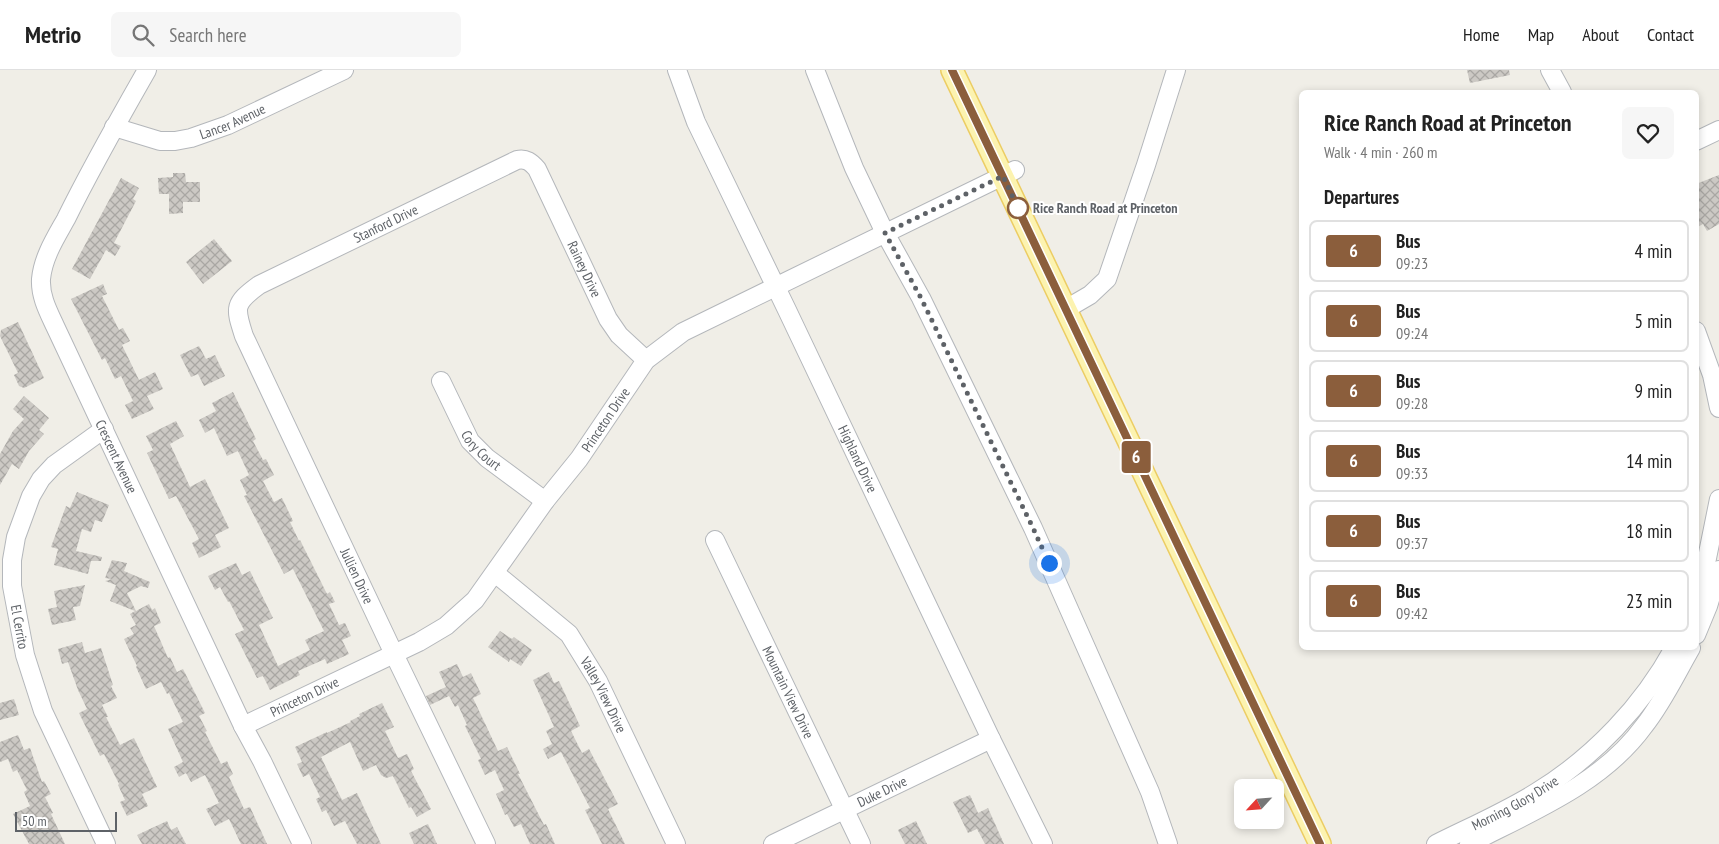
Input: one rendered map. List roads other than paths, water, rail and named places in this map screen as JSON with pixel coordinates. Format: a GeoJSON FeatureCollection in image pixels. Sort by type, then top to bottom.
{"type":"FeatureCollection","features":[{"type":"Feature","properties":{"kind":"main road"},"geometry":{"type":"LineString","coordinates":[[952,70],[1009,173],[1331,844]]}},
{"type":"Feature","properties":{"kind":"main road"},"geometry":{"type":"LineString","coordinates":[[968,70],[1009,173]]}},
{"type":"Feature","properties":{"kind":"main road"},"geometry":{"type":"LineString","coordinates":[[1072,306],[1320,844]]}},
{"type":"Feature","properties":{"kind":"street","name":"Crescent Avenue"},"geometry":{"type":"LineString","coordinates":[[147,70],[114,128],[44,262],[41,279],[45,304],[242,726],[262,761],[302,844]]}},
{"type":"Feature","properties":{"kind":"street","name":"Lancer Avenue"},"geometry":{"type":"LineString","coordinates":[[114,128],[160,141],[191,138],[228,125],[344,70]]}},
{"type":"Feature","properties":{"kind":"street","name":"Highland Drive"},"geometry":{"type":"LineString","coordinates":[[677,70],[696,122],[1043,844]]}},
{"type":"Feature","properties":{"kind":"street"},"geometry":{"type":"LineString","coordinates":[[815,70],[854,168],[885,233],[921,298],[1033,528],[1150,792],[1168,844]]}},
{"type":"Feature","properties":{"kind":"street"},"geometry":{"type":"LineString","coordinates":[[1072,306],[1107,279],[1146,166],[1176,70]]}},
{"type":"Feature","properties":{"kind":"street"},"geometry":{"type":"LineString","coordinates":[[1550,70],[1561,90]]}},
{"type":"Feature","properties":{"kind":"street"},"geometry":{"type":"LineString","coordinates":[[1699,140],[1719,130]]}},
{"type":"Feature","properties":{"kind":"street","name":"Stanford Drive"},"geometry":{"type":"LineString","coordinates":[[238,306],[245,295],[259,285],[517,160],[524,159],[531,162],[537,168]]}},
{"type":"Feature","properties":{"kind":"street","name":"Rainey Drive"},"geometry":{"type":"LineString","coordinates":[[537,168],[608,319],[619,335],[646,360]]}},
{"type":"Feature","properties":{"kind":"street","name":"Princeton Drive"},"geometry":{"type":"LineString","coordinates":[[242,726],[419,642],[446,626],[475,600],[545,501],[579,459],[646,360],[683,332],[1009,173]]}},
{"type":"Feature","properties":{"kind":"street","name":"Jullien Drive"},"geometry":{"type":"LineString","coordinates":[[238,306],[237,314],[244,336],[486,844]]}},
{"type":"Feature","properties":{"kind":"street"},"geometry":{"type":"LineString","coordinates":[[1699,339],[1712,375],[1719,408]]}},
{"type":"Feature","properties":{"kind":"street","name":"Cory Court"},"geometry":{"type":"LineString","coordinates":[[442,381],[470,441],[486,458],[545,501]]}},
{"type":"Feature","properties":{"kind":"street","name":"El Cerrito"},"geometry":{"type":"LineString","coordinates":[[104,429],[54,465],[41,479],[31,496],[16,537],[12,560],[12,586],[25,654],[43,711],[106,844]]}},
{"type":"Feature","properties":{"kind":"street"},"geometry":{"type":"LineString","coordinates":[[1699,587],[1710,546],[1719,499]]}},
{"type":"Feature","properties":{"kind":"street","name":"Mountain View Drive"},"geometry":{"type":"LineString","coordinates":[[715,540],[861,844]]}},
{"type":"Feature","properties":{"kind":"street"},"geometry":{"type":"LineString","coordinates":[[1699,628],[1719,570]]}},
{"type":"Feature","properties":{"kind":"street","name":"Valley View Drive"},"geometry":{"type":"LineString","coordinates":[[495,573],[569,634],[580,650],[598,681],[676,844]]}},
{"type":"Feature","properties":{"kind":"street","name":"Morning Glory Drive"},"geometry":{"type":"LineString","coordinates":[[1436,844],[1536,793],[1589,753],[1635,706],[1650,687],[1673,650]]}},
{"type":"Feature","properties":{"kind":"street","name":"Morning Glory Drive"},"geometry":{"type":"LineString","coordinates":[[1469,844],[1550,802],[1601,769],[1622,752],[1654,713],[1690,650]]}},
{"type":"Feature","properties":{"kind":"street"},"geometry":{"type":"LineString","coordinates":[[1608,735],[1612,735],[1619,740],[1622,752]]}},
{"type":"Feature","properties":{"kind":"street","name":"Duke Drive"},"geometry":{"type":"LineString","coordinates":[[773,844],[991,739]]}},
{"type":"Feature","properties":{"kind":"street"},"geometry":{"type":"LineString","coordinates":[[1589,753],[1588,757],[1591,765],[1601,769]]}},
{"type":"Feature","properties":{"kind":"place","name":"Rice Ranch Road at Princeton"},"geometry":{"type":"Point","coordinates":[1018,208]}}]}
